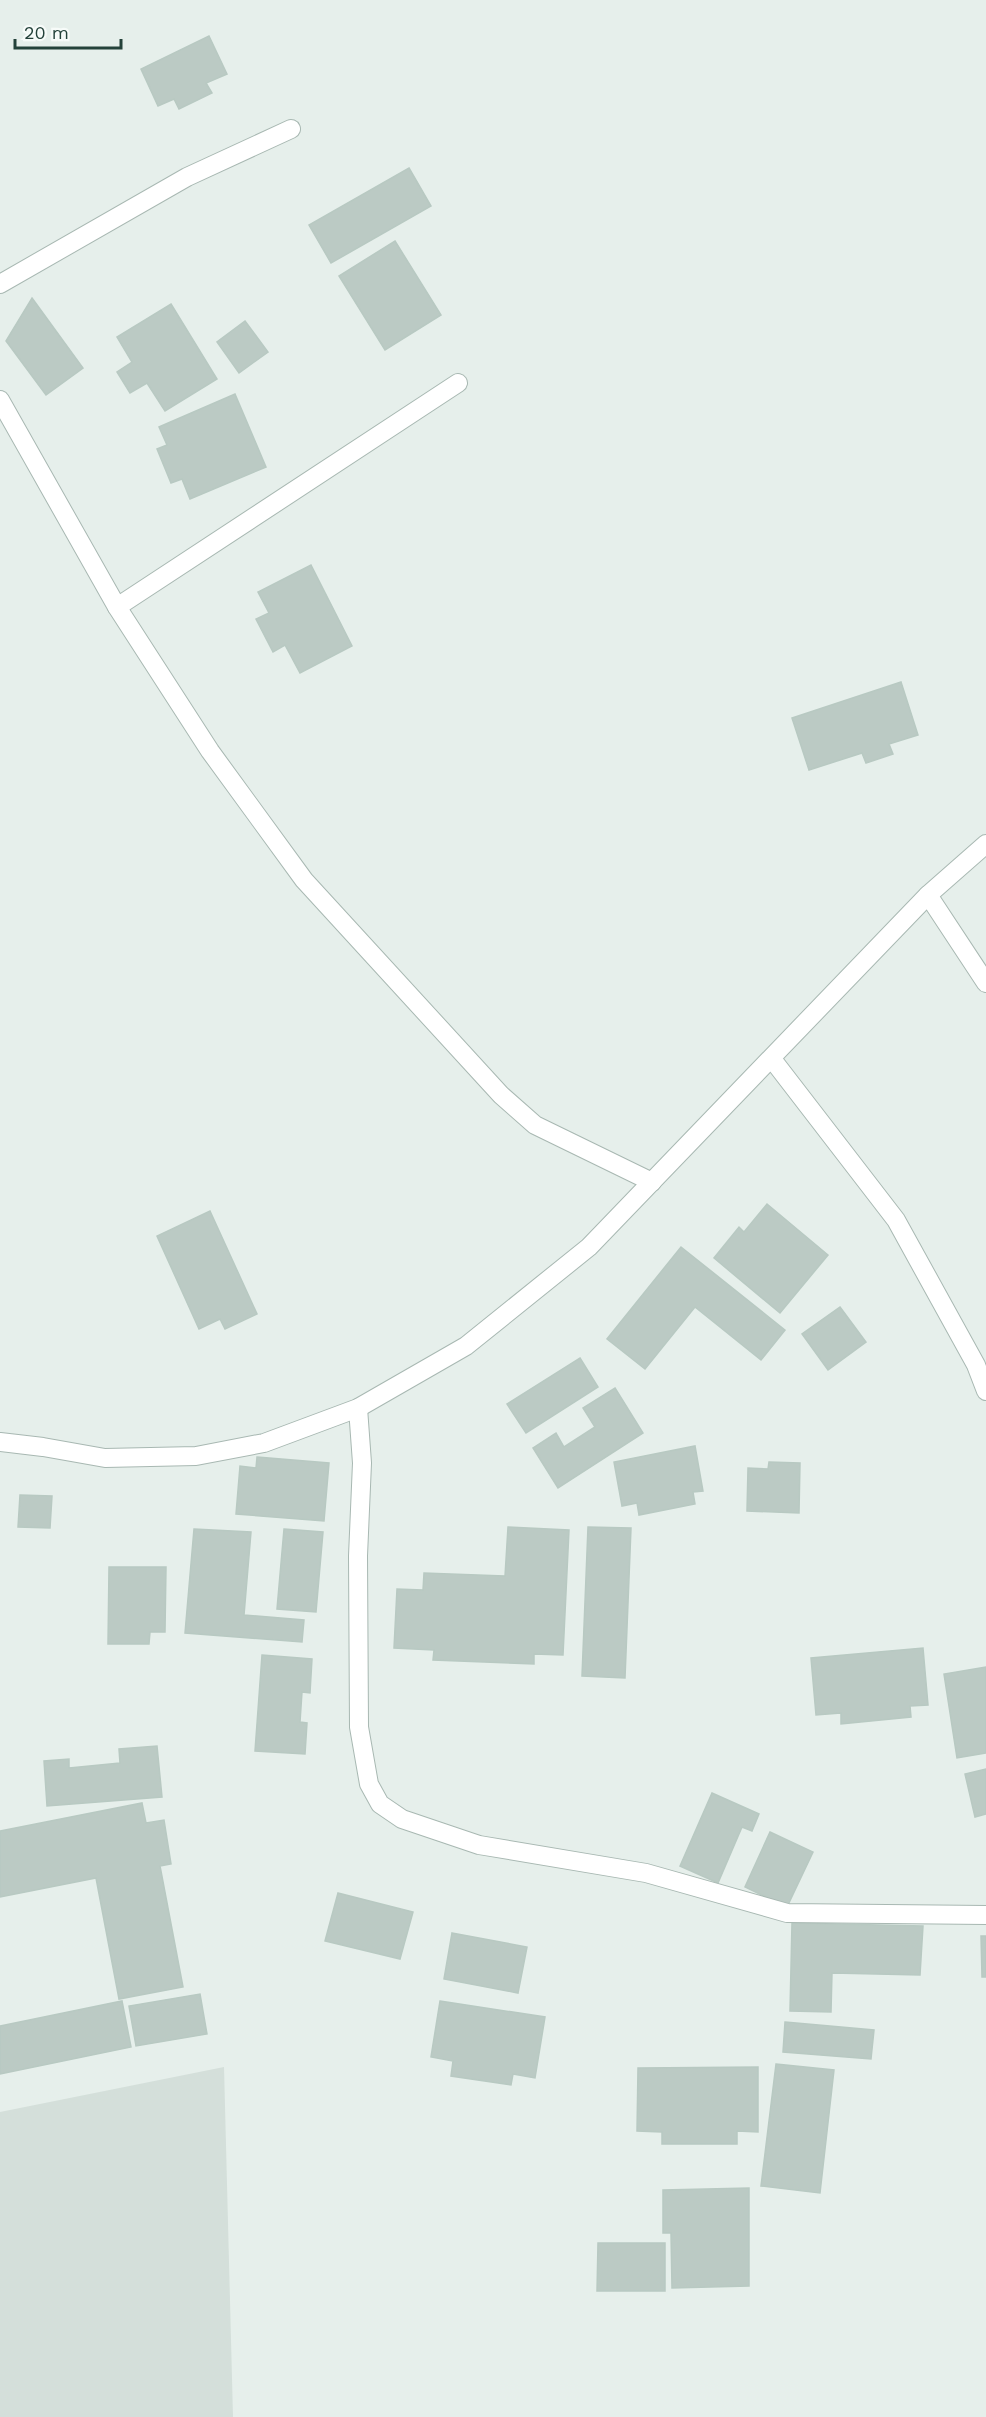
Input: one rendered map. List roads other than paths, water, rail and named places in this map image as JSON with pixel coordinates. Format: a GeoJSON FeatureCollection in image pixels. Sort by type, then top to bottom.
{"type":"FeatureCollection","features":[{"type":"Feature","properties":{"kind":"street"},"geometry":{"type":"LineString","coordinates":[[0,284],[187,177],[291,129]]}},
{"type":"Feature","properties":{"kind":"street"},"geometry":{"type":"LineString","coordinates":[[117,607],[458,383]]}},
{"type":"Feature","properties":{"kind":"street"},"geometry":{"type":"LineString","coordinates":[[0,400],[117,607],[210,751],[304,880],[501,1095],[535,1125],[652,1182]]}},
{"type":"Feature","properties":{"kind":"street"},"geometry":{"type":"LineString","coordinates":[[0,1443],[43,1447],[105,1458],[196,1456],[264,1443],[358,1408],[465,1346],[590,1247],[928,895],[986,844]]}},
{"type":"Feature","properties":{"kind":"street"},"geometry":{"type":"LineString","coordinates":[[928,895],[986,983]]}},
{"type":"Feature","properties":{"kind":"street"},"geometry":{"type":"LineString","coordinates":[[772,1059],[896,1220],[976,1365],[986,1390]]}},
{"type":"Feature","properties":{"kind":"street"},"geometry":{"type":"LineString","coordinates":[[358,1408],[362,1463],[358,1556],[359,1727],[369,1784],[380,1804],[402,1819],[479,1845],[646,1874],[787,1913],[986,1915]]}}]}
